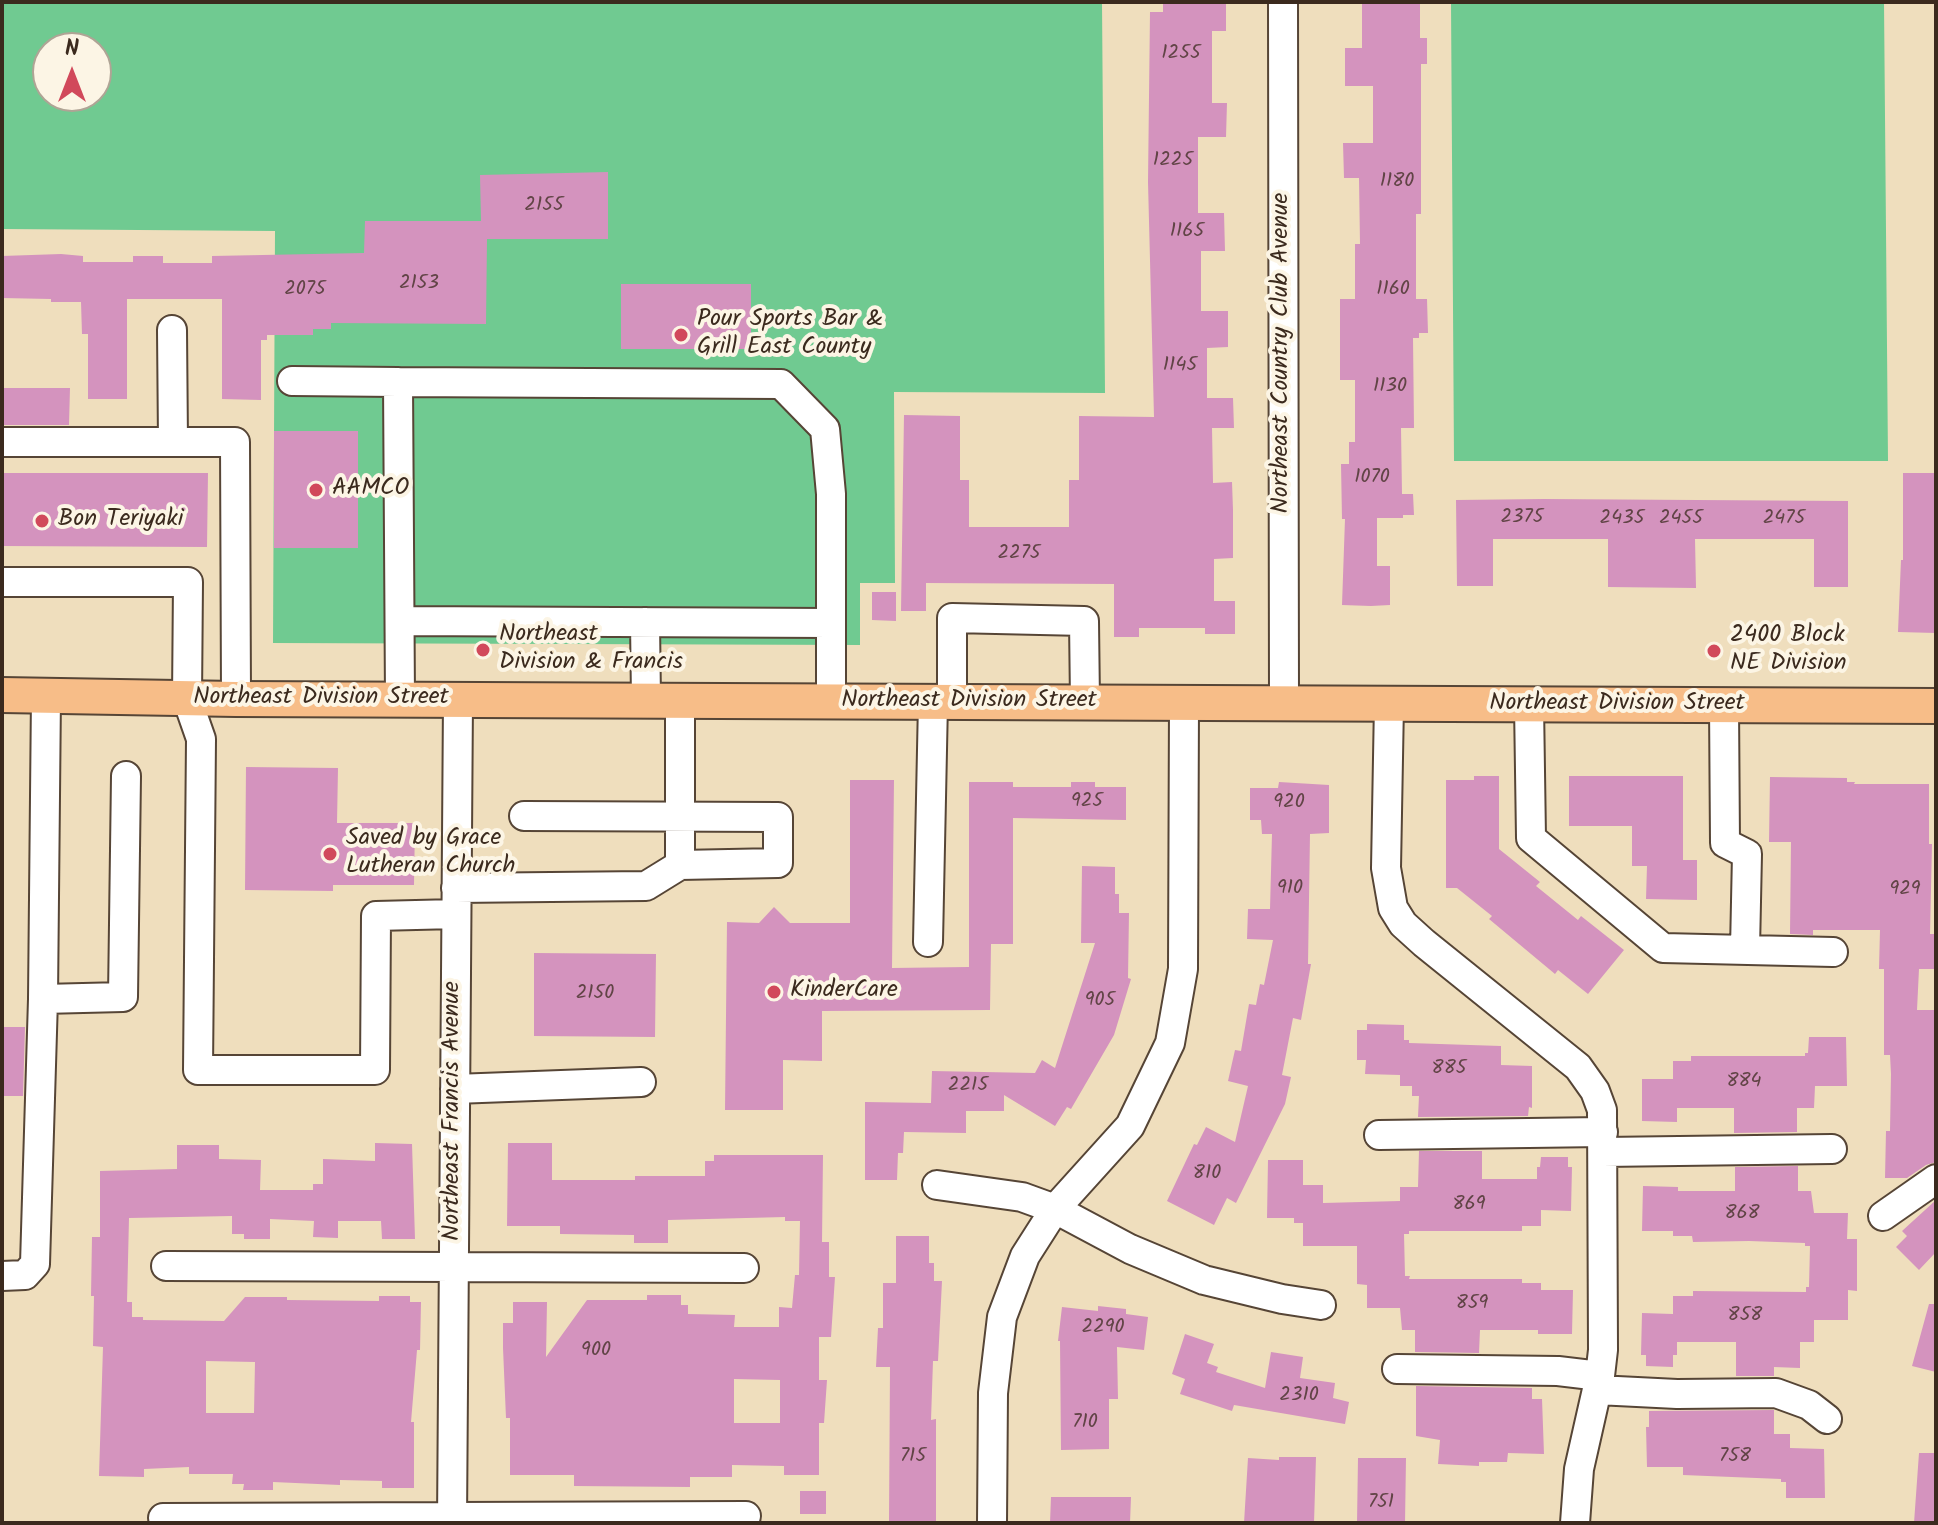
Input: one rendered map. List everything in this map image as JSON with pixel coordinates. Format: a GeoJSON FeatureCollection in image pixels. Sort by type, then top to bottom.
{"type":"FeatureCollection","features":[{"type":"Feature","properties":{"kind":"main road","name":"Northeast Division Street"},"geometry":{"type":"LineString","coordinates":[[2,695],[187,699],[1936,706]]}},
{"type":"Feature","properties":{"kind":"street","name":"Northeast Country Club Avenue"},"geometry":{"type":"LineString","coordinates":[[1283,2],[1284,703]]}},
{"type":"Feature","properties":{"kind":"street"},"geometry":{"type":"LineString","coordinates":[[172,330],[173,442]]}},
{"type":"Feature","properties":{"kind":"street"},"geometry":{"type":"LineString","coordinates":[[292,381],[781,384],[825,429],[831,494],[831,701]]}},
{"type":"Feature","properties":{"kind":"street"},"geometry":{"type":"LineString","coordinates":[[398,382],[400,700]]}},
{"type":"Feature","properties":{"kind":"street"},"geometry":{"type":"LineString","coordinates":[[2,442],[235,442],[236,699]]}},
{"type":"Feature","properties":{"kind":"street"},"geometry":{"type":"LineString","coordinates":[[2,582],[188,582],[187,699],[201,739],[198,1070],[375,1070],[376,916],[456,901],[646,886],[680,865],[778,863],[778,817],[524,816]]}},
{"type":"Feature","properties":{"kind":"street"},"geometry":{"type":"LineString","coordinates":[[928,942],[942,702],[952,618],[1084,621],[1085,702]]}},
{"type":"Feature","properties":{"kind":"street"},"geometry":{"type":"LineString","coordinates":[[400,621],[830,623]]}},
{"type":"Feature","properties":{"kind":"street"},"geometry":{"type":"LineString","coordinates":[[645,622],[646,700]]}},
{"type":"Feature","properties":{"kind":"street"},"geometry":{"type":"LineString","coordinates":[[2,1276],[25,1275],[35,1264],[43,999],[46,695]]}},
{"type":"Feature","properties":{"kind":"street","name":"Northeast Francis Avenue"},"geometry":{"type":"LineString","coordinates":[[452,1520],[458,700]]}},
{"type":"Feature","properties":{"kind":"street"},"geometry":{"type":"LineString","coordinates":[[680,701],[680,865]]}},
{"type":"Feature","properties":{"kind":"street"},"geometry":{"type":"LineString","coordinates":[[992,1523],[993,1393],[1002,1317],[1025,1256],[1055,1209],[1130,1126],[1170,1043],[1183,969],[1184,703]]}},
{"type":"Feature","properties":{"kind":"street"},"geometry":{"type":"LineString","coordinates":[[1389,703],[1386,868],[1393,908],[1403,924],[1424,943],[1578,1067],[1595,1091],[1602,1110],[1603,1350],[1599,1383],[1579,1469],[1575,1523]]}},
{"type":"Feature","properties":{"kind":"street"},"geometry":{"type":"LineString","coordinates":[[1529,704],[1531,838],[1663,948],[1833,952]]}},
{"type":"Feature","properties":{"kind":"street"},"geometry":{"type":"LineString","coordinates":[[1724,705],[1725,843],[1747,854],[1745,949]]}},
{"type":"Feature","properties":{"kind":"street"},"geometry":{"type":"LineString","coordinates":[[43,999],[123,997],[126,776]]}},
{"type":"Feature","properties":{"kind":"street"},"geometry":{"type":"LineString","coordinates":[[455,1089],[641,1082]]}},
{"type":"Feature","properties":{"kind":"street"},"geometry":{"type":"LineString","coordinates":[[1379,1135],[1832,1149]]}},
{"type":"Feature","properties":{"kind":"street"},"geometry":{"type":"LineString","coordinates":[[1883,1216],[1936,1179]]}},
{"type":"Feature","properties":{"kind":"street"},"geometry":{"type":"LineString","coordinates":[[937,1185],[1022,1197],[1055,1209],[1130,1249],[1204,1280],[1255,1294],[1321,1305]]}},
{"type":"Feature","properties":{"kind":"street"},"geometry":{"type":"LineString","coordinates":[[166,1266],[744,1268]]}},
{"type":"Feature","properties":{"kind":"street"},"geometry":{"type":"LineString","coordinates":[[1397,1369],[1558,1371],[1599,1383],[1677,1394],[1776,1393],[1809,1405],[1827,1419]]}},
{"type":"Feature","properties":{"kind":"street"},"geometry":{"type":"LineString","coordinates":[[163,1518],[452,1520],[746,1516]]}},
{"type":"Feature","properties":{"kind":"green space"},"geometry":{"type":"Polygon","coordinates":[[[2,2],[1102,2],[1105,393],[894,392],[895,583],[860,583],[860,645],[273,643],[275,231],[2,229],[2,2]]]}},
{"type":"Feature","properties":{"kind":"green space"},"geometry":{"type":"Polygon","coordinates":[[[1451,2],[1884,2],[1888,461],[1454,461],[1451,2]]]}},
{"type":"Feature","properties":{"kind":"building"},"geometry":{"type":"Polygon","coordinates":[[[1163,2],[1226,2],[1226,31],[1212,31],[1212,103],[1227,103],[1226,137],[1198,137],[1198,213],[1224,213],[1225,251],[1201,251],[1201,311],[1228,311],[1228,347],[1207,348],[1207,398],[1233,398],[1234,428],[1212,428],[1213,483],[1232,482],[1233,510],[1233,558],[1214,559],[1214,601],[1235,601],[1235,634],[1205,634],[1205,628],[1139,628],[1139,637],[1114,637],[1114,584],[926,583],[926,611],[901,611],[904,415],[960,416],[960,480],[969,480],[969,527],[1069,527],[1069,480],[1079,480],[1079,416],[1154,417],[1148,182],[1150,12],[1163,12],[1163,2]]]}},
{"type":"Feature","properties":{"kind":"building"},"geometry":{"type":"Polygon","coordinates":[[[1362,2],[1420,2],[1420,38],[1427,38],[1427,64],[1421,64],[1421,214],[1416,214],[1416,299],[1427,299],[1428,333],[1419,333],[1419,338],[1413,338],[1414,428],[1401,428],[1402,494],[1413,494],[1414,515],[1377,518],[1377,566],[1390,566],[1390,605],[1371,606],[1342,605],[1345,519],[1342,519],[1341,464],[1349,464],[1349,442],[1355,442],[1355,380],[1340,380],[1340,299],[1355,299],[1355,244],[1360,244],[1359,178],[1344,178],[1343,143],[1373,143],[1373,86],[1345,86],[1345,48],[1362,48],[1362,2]]]}},
{"type":"Feature","properties":{"kind":"building"},"geometry":{"type":"Polygon","coordinates":[[[608,172],[608,239],[487,239],[486,324],[331,323],[331,329],[313,329],[313,335],[267,335],[267,340],[261,340],[261,400],[222,399],[222,299],[127,299],[127,399],[88,399],[88,334],[82,334],[81,302],[2,298],[2,256],[61,254],[83,256],[83,262],[133,262],[133,256],[163,256],[163,263],[212,263],[212,256],[364,253],[365,221],[481,221],[480,175],[608,172]]]}},
{"type":"Feature","properties":{"kind":"building"},"geometry":{"type":"Polygon","coordinates":[[[621,284],[751,284],[751,349],[621,349],[621,284]]]}},
{"type":"Feature","properties":{"kind":"building"},"geometry":{"type":"Polygon","coordinates":[[[2,388],[70,388],[69,425],[2,425],[2,388]]]}},
{"type":"Feature","properties":{"kind":"building","name":"AAMCO"},"geometry":{"type":"Polygon","coordinates":[[[274,431],[358,431],[358,548],[274,548],[274,431]]]}},
{"type":"Feature","properties":{"kind":"building"},"geometry":{"type":"Polygon","coordinates":[[[2,473],[208,473],[207,547],[2,546],[2,473]]]}},
{"type":"Feature","properties":{"kind":"building"},"geometry":{"type":"Polygon","coordinates":[[[1903,473],[1936,473],[1936,633],[1898,632],[1903,560],[1903,473]]]}},
{"type":"Feature","properties":{"kind":"building"},"geometry":{"type":"Polygon","coordinates":[[[1456,500],[1848,501],[1848,587],[1814,587],[1814,539],[1695,539],[1696,588],[1608,587],[1608,539],[1493,539],[1493,586],[1457,586],[1456,500]]]}},
{"type":"Feature","properties":{"kind":"building"},"geometry":{"type":"Polygon","coordinates":[[[872,592],[896,592],[896,621],[872,620],[872,592]]]}},
{"type":"Feature","properties":{"kind":"building","name":"Saved by Grace Lutheran Church"},"geometry":{"type":"Polygon","coordinates":[[[246,767],[338,768],[337,823],[415,823],[414,885],[333,885],[333,891],[245,890],[246,767]]]}},
{"type":"Feature","properties":{"kind":"building"},"geometry":{"type":"Polygon","coordinates":[[[1474,776],[1499,776],[1499,849],[1540,882],[1536,886],[1578,920],[1581,916],[1624,950],[1588,994],[1558,970],[1555,974],[1457,888],[1446,888],[1446,780],[1474,780],[1474,776]]]}},
{"type":"Feature","properties":{"kind":"building"},"geometry":{"type":"Polygon","coordinates":[[[1569,776],[1683,776],[1683,860],[1697,860],[1697,900],[1646,899],[1647,866],[1632,866],[1632,826],[1569,826],[1569,776]]]}},
{"type":"Feature","properties":{"kind":"building"},"geometry":{"type":"Polygon","coordinates":[[[1770,777],[1847,778],[1847,782],[1854,784],[1929,784],[1929,844],[1932,844],[1930,934],[1935,934],[1935,969],[1919,969],[1917,1010],[1936,1010],[1936,1162],[1907,1178],[1885,1178],[1891,1074],[1890,1055],[1884,1055],[1884,969],[1879,969],[1880,930],[1813,930],[1813,935],[1790,934],[1791,842],[1769,842],[1770,777]]]}},
{"type":"Feature","properties":{"kind":"building"},"geometry":{"type":"Polygon","coordinates":[[[850,780],[894,780],[892,968],[969,967],[969,782],[1013,782],[1013,787],[1071,787],[1071,782],[1095,782],[1095,787],[1126,787],[1126,820],[1013,818],[1013,944],[991,944],[990,1010],[822,1011],[822,1061],[783,1060],[783,1110],[725,1110],[727,922],[759,923],[774,907],[790,923],[850,923],[850,780]]]}},
{"type":"Feature","properties":{"kind":"building"},"geometry":{"type":"Polygon","coordinates":[[[1279,782],[1329,785],[1329,833],[1310,834],[1308,964],[1311,964],[1301,1020],[1293,1018],[1282,1075],[1291,1077],[1285,1104],[1236,1203],[1227,1198],[1214,1225],[1167,1201],[1194,1144],[1197,1145],[1206,1127],[1235,1142],[1248,1086],[1228,1081],[1235,1050],[1241,1051],[1249,1004],[1256,1005],[1260,984],[1264,985],[1273,940],[1247,939],[1248,909],[1270,909],[1272,834],[1262,834],[1261,820],[1250,820],[1250,788],[1278,788],[1279,782]]]}},
{"type":"Feature","properties":{"kind":"building"},"geometry":{"type":"Polygon","coordinates":[[[1082,866],[1115,867],[1119,913],[1129,913],[1128,978],[1131,979],[1114,1035],[1071,1109],[1067,1107],[1055,1126],[1004,1095],[1004,1111],[966,1111],[966,1133],[904,1132],[903,1153],[898,1153],[897,1180],[865,1180],[865,1102],[931,1103],[932,1071],[1035,1073],[1042,1060],[1055,1068],[1095,943],[1081,943],[1082,866]]]}},
{"type":"Feature","properties":{"kind":"building"},"geometry":{"type":"Polygon","coordinates":[[[534,953],[656,954],[655,1037],[534,1036],[534,953]]]}},
{"type":"Feature","properties":{"kind":"building"},"geometry":{"type":"Polygon","coordinates":[[[1367,1024],[1404,1025],[1404,1040],[1409,1040],[1409,1043],[1501,1046],[1501,1065],[1532,1066],[1532,1108],[1529,1107],[1528,1116],[1418,1117],[1419,1096],[1412,1096],[1412,1086],[1400,1086],[1400,1075],[1365,1074],[1366,1060],[1357,1060],[1357,1030],[1367,1030],[1367,1024]]]}},
{"type":"Feature","properties":{"kind":"building"},"geometry":{"type":"Polygon","coordinates":[[[2,1027],[25,1027],[23,1096],[2,1096],[2,1027]]]}},
{"type":"Feature","properties":{"kind":"building"},"geometry":{"type":"Polygon","coordinates":[[[1809,1037],[1846,1037],[1847,1086],[1815,1086],[1814,1108],[1797,1108],[1797,1132],[1734,1133],[1734,1108],[1677,1108],[1677,1122],[1642,1121],[1642,1079],[1673,1079],[1673,1061],[1691,1061],[1691,1056],[1805,1056],[1809,1037]]]}},
{"type":"Feature","properties":{"kind":"building"},"geometry":{"type":"Polygon","coordinates":[[[375,1143],[412,1144],[415,1239],[382,1239],[381,1221],[338,1221],[338,1238],[313,1237],[314,1221],[270,1219],[270,1239],[244,1239],[244,1234],[232,1234],[232,1216],[129,1218],[127,1302],[132,1302],[132,1317],[143,1317],[143,1320],[224,1321],[245,1297],[379,1301],[379,1296],[410,1296],[410,1302],[421,1302],[420,1350],[417,1350],[411,1422],[414,1422],[414,1488],[382,1488],[382,1481],[340,1480],[340,1485],[273,1482],[273,1490],[243,1490],[244,1484],[232,1484],[233,1474],[189,1474],[189,1467],[144,1469],[144,1477],[99,1476],[103,1347],[93,1346],[94,1296],[91,1296],[92,1237],[100,1237],[100,1171],[177,1169],[177,1145],[219,1145],[219,1159],[261,1160],[260,1190],[313,1190],[313,1184],[323,1184],[323,1159],[375,1161],[375,1143]],[[206,1361],[206,1413],[254,1413],[255,1362],[206,1361]]]}},
{"type":"Feature","properties":{"kind":"building"},"geometry":{"type":"Polygon","coordinates":[[[508,1143],[552,1143],[552,1180],[705,1176],[705,1161],[714,1161],[714,1155],[823,1155],[822,1242],[829,1242],[829,1277],[835,1277],[831,1337],[819,1337],[819,1380],[827,1380],[824,1423],[819,1423],[819,1475],[784,1475],[784,1466],[732,1465],[732,1477],[690,1477],[690,1487],[574,1486],[574,1475],[510,1475],[510,1418],[506,1418],[503,1323],[513,1323],[513,1302],[547,1302],[546,1357],[587,1300],[647,1300],[647,1295],[681,1295],[681,1305],[688,1305],[688,1314],[735,1315],[734,1327],[779,1327],[779,1307],[792,1308],[795,1275],[799,1275],[800,1221],[785,1221],[785,1217],[668,1220],[668,1243],[634,1243],[634,1235],[560,1234],[560,1226],[507,1226],[508,1143]],[[734,1379],[734,1423],[780,1423],[780,1380],[734,1379]]]}},
{"type":"Feature","properties":{"kind":"building"},"geometry":{"type":"Polygon","coordinates":[[[1419,1151],[1482,1151],[1482,1179],[1537,1179],[1541,1157],[1568,1157],[1568,1167],[1572,1167],[1571,1211],[1541,1210],[1541,1226],[1522,1226],[1522,1231],[1409,1231],[1409,1234],[1404,1234],[1405,1276],[1410,1276],[1409,1279],[1522,1279],[1522,1283],[1541,1283],[1541,1290],[1573,1290],[1572,1334],[1538,1334],[1538,1330],[1480,1330],[1479,1353],[1415,1352],[1415,1330],[1402,1330],[1400,1308],[1367,1308],[1367,1285],[1357,1284],[1357,1246],[1303,1246],[1303,1223],[1294,1223],[1294,1218],[1267,1218],[1268,1160],[1303,1160],[1303,1185],[1323,1185],[1323,1203],[1400,1201],[1400,1187],[1418,1187],[1419,1151]]]}},
{"type":"Feature","properties":{"kind":"building"},"geometry":{"type":"Polygon","coordinates":[[[1798,1166],[1798,1191],[1811,1191],[1814,1213],[1848,1213],[1847,1239],[1857,1239],[1857,1291],[1848,1290],[1848,1320],[1814,1320],[1814,1342],[1800,1342],[1800,1368],[1774,1367],[1774,1376],[1736,1376],[1736,1342],[1677,1342],[1673,1367],[1646,1366],[1646,1355],[1641,1355],[1642,1313],[1673,1314],[1673,1296],[1693,1296],[1693,1291],[1806,1292],[1806,1287],[1809,1287],[1810,1246],[1805,1246],[1805,1243],[1749,1241],[1693,1242],[1692,1236],[1673,1236],[1673,1231],[1642,1231],[1643,1186],[1678,1187],[1678,1191],[1735,1191],[1735,1167],[1798,1166]]]}},
{"type":"Feature","properties":{"kind":"building"},"geometry":{"type":"Polygon","coordinates":[[[1936,1200],[1936,1252],[1919,1270],[1896,1247],[1907,1236],[1902,1231],[1936,1200]]]}},
{"type":"Feature","properties":{"kind":"building"},"geometry":{"type":"Polygon","coordinates":[[[896,1236],[929,1236],[929,1263],[934,1263],[934,1281],[942,1281],[938,1361],[933,1361],[931,1420],[936,1419],[936,1523],[889,1523],[890,1367],[876,1367],[878,1328],[883,1328],[883,1283],[896,1283],[896,1236]]]}},
{"type":"Feature","properties":{"kind":"building"},"geometry":{"type":"Polygon","coordinates":[[[1929,1304],[1936,1304],[1936,1372],[1912,1366],[1929,1304]]]}},
{"type":"Feature","properties":{"kind":"building"},"geometry":{"type":"Polygon","coordinates":[[[1098,1306],[1126,1309],[1126,1314],[1148,1317],[1144,1350],[1117,1347],[1118,1399],[1109,1399],[1109,1449],[1061,1450],[1058,1341],[1062,1307],[1098,1311],[1098,1306]]]}},
{"type":"Feature","properties":{"kind":"building"},"geometry":{"type":"Polygon","coordinates":[[[1185,1334],[1214,1344],[1207,1363],[1218,1367],[1216,1372],[1265,1388],[1271,1352],[1303,1357],[1300,1378],[1335,1383],[1333,1398],[1349,1402],[1345,1424],[1234,1405],[1232,1411],[1180,1394],[1185,1379],[1172,1374],[1185,1334]]]}},
{"type":"Feature","properties":{"kind":"building"},"geometry":{"type":"Polygon","coordinates":[[[1416,1386],[1532,1388],[1532,1399],[1542,1399],[1544,1454],[1508,1453],[1507,1462],[1479,1462],[1479,1466],[1438,1464],[1440,1440],[1416,1436],[1416,1386]]]}},
{"type":"Feature","properties":{"kind":"building"},"geometry":{"type":"Polygon","coordinates":[[[1774,1410],[1774,1434],[1790,1434],[1790,1448],[1824,1449],[1825,1498],[1786,1498],[1786,1482],[1781,1482],[1781,1479],[1683,1475],[1683,1467],[1647,1467],[1646,1427],[1649,1427],[1649,1411],[1774,1410]]]}},
{"type":"Feature","properties":{"kind":"building"},"geometry":{"type":"Polygon","coordinates":[[[1919,1453],[1936,1453],[1936,1523],[1914,1523],[1919,1453]]]}},
{"type":"Feature","properties":{"kind":"building"},"geometry":{"type":"Polygon","coordinates":[[[1279,1457],[1316,1457],[1314,1523],[1244,1523],[1248,1458],[1279,1460],[1279,1457]]]}},
{"type":"Feature","properties":{"kind":"building"},"geometry":{"type":"Polygon","coordinates":[[[1358,1458],[1406,1458],[1405,1523],[1357,1523],[1358,1458]]]}},
{"type":"Feature","properties":{"kind":"building"},"geometry":{"type":"Polygon","coordinates":[[[800,1491],[826,1491],[826,1514],[800,1514],[800,1491]]]}},
{"type":"Feature","properties":{"kind":"building"},"geometry":{"type":"Polygon","coordinates":[[[1051,1497],[1131,1497],[1130,1523],[1050,1523],[1051,1497]]]}},
{"type":"Feature","properties":{"kind":"place","name":"Pour Sports Bar & Grill East County"},"geometry":{"type":"Point","coordinates":[681,335]}},
{"type":"Feature","properties":{"kind":"place","name":"AAMCO"},"geometry":{"type":"Point","coordinates":[316,490]}},
{"type":"Feature","properties":{"kind":"place","name":"Bon Teriyaki"},"geometry":{"type":"Point","coordinates":[42,521]}},
{"type":"Feature","properties":{"kind":"place","name":"Northeast Division & Francis"},"geometry":{"type":"Point","coordinates":[483,650]}},
{"type":"Feature","properties":{"kind":"place","name":"2400 Block NE Division"},"geometry":{"type":"Point","coordinates":[1714,651]}},
{"type":"Feature","properties":{"kind":"place","name":"Saved by Grace Lutheran Church"},"geometry":{"type":"Point","coordinates":[330,854]}},
{"type":"Feature","properties":{"kind":"place","name":"KinderCare"},"geometry":{"type":"Point","coordinates":[774,992]}}]}
